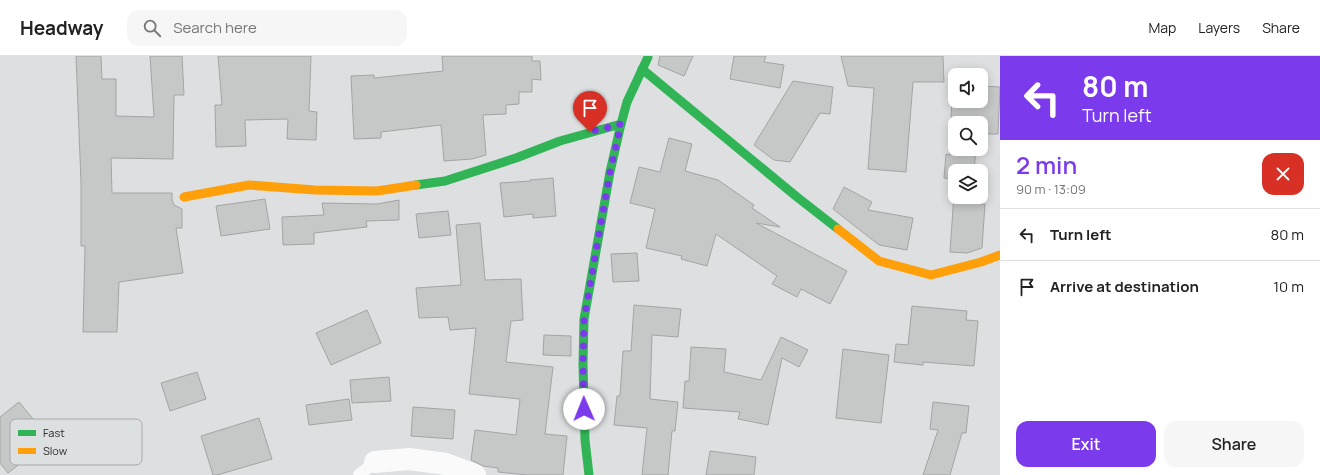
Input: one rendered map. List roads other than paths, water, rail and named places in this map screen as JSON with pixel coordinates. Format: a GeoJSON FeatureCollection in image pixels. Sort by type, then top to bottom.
{"type":"FeatureCollection","features":[{"type":"Feature","properties":{"kind":"street"},"geometry":{"type":"LineString","coordinates":[[588,475],[585,440],[583,371],[584,319],[610,172],[621,124],[627,102],[648,56]]}},
{"type":"Feature","properties":{"kind":"street"},"geometry":{"type":"LineString","coordinates":[[642,69],[797,197],[879,261],[931,275],[981,262],[1000,255]]}},
{"type":"Feature","properties":{"kind":"street"},"geometry":{"type":"LineString","coordinates":[[184,197],[249,185],[315,190],[377,191],[445,181],[516,158],[560,141],[621,124]]}},
{"type":"Feature","properties":{"kind":"street"},"geometry":{"type":"LineString","coordinates":[[367,469],[409,458],[446,464],[475,475]]}}]}
